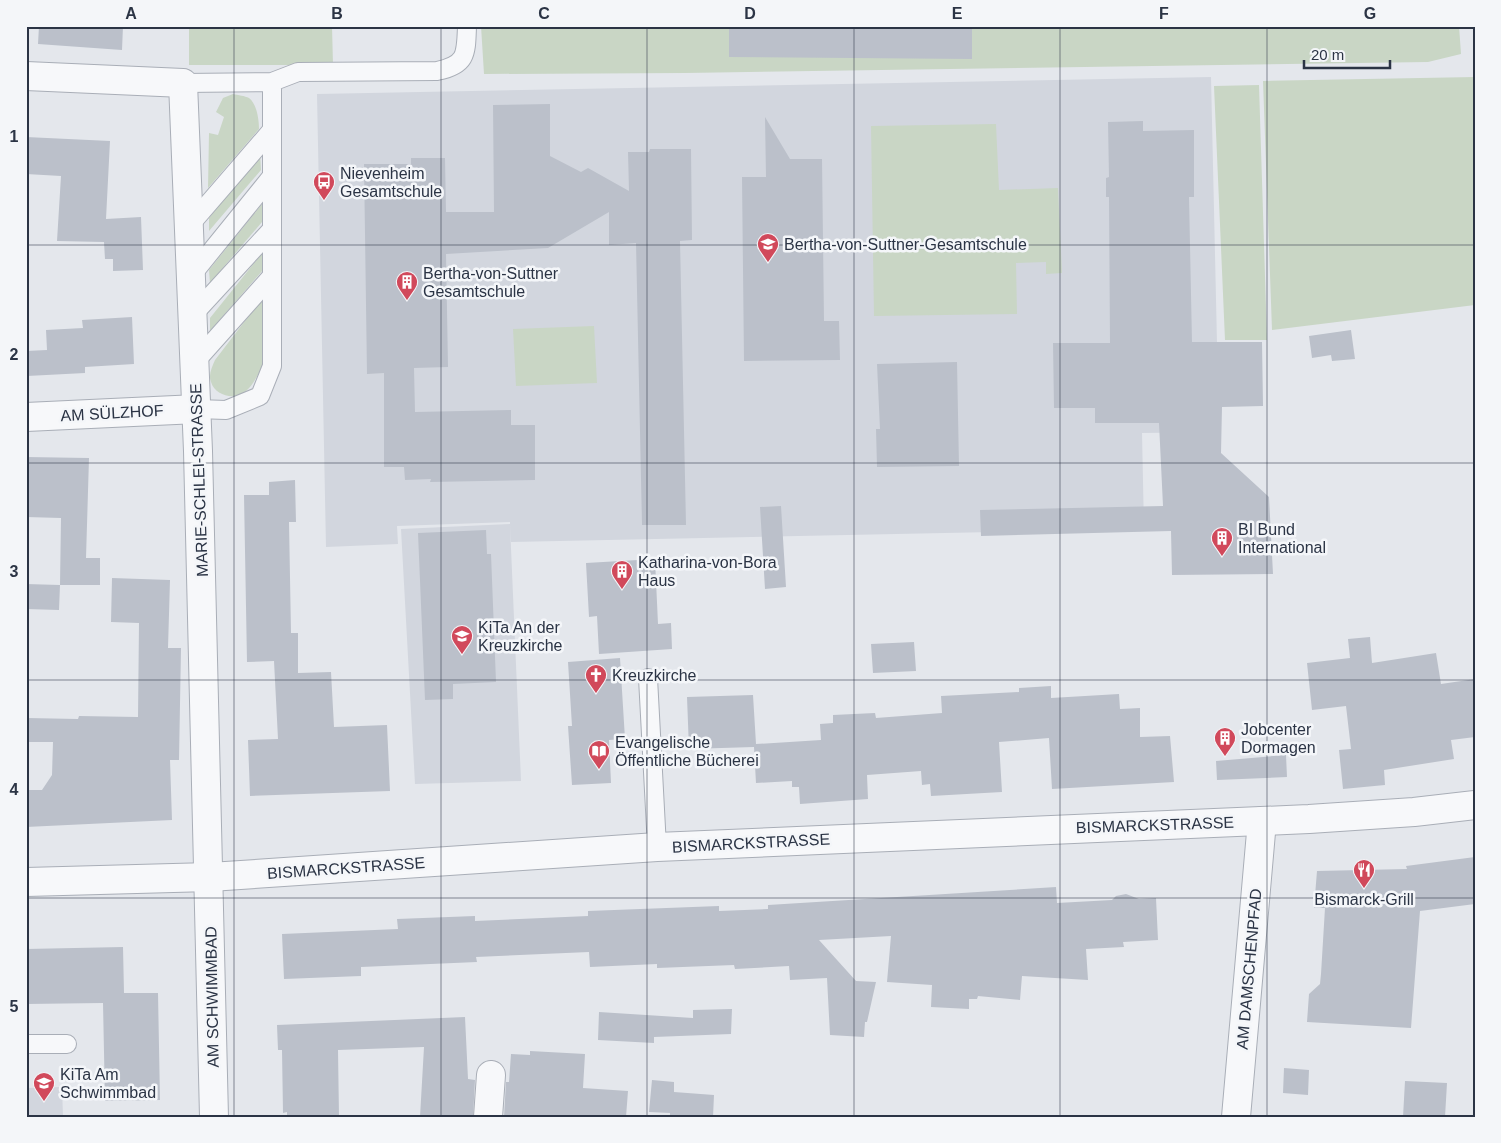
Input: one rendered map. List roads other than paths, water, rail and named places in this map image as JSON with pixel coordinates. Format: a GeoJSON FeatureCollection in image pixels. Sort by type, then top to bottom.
{"type":"FeatureCollection","features":[{"type":"Feature","properties":{"kind":"street"},"geometry":{"type":"LineString","coordinates":[[26,76],[183,83]]}},
{"type":"Feature","properties":{"kind":"street","name":"MARIE-SCHLEI-STRASSE"},"geometry":{"type":"LineString","coordinates":[[183,83],[197,409],[210,877]]}},
{"type":"Feature","properties":{"kind":"street","name":"AM SÜLZHOF"},"geometry":{"type":"LineString","coordinates":[[26,418],[197,409]]}},
{"type":"Feature","properties":{"kind":"street","name":"BISMARCKSTRASSE"},"geometry":{"type":"LineString","coordinates":[[26,882],[210,877],[656,847],[1262,821],[1414,812],[1475,805]]}},
{"type":"Feature","properties":{"kind":"street","name":"AM DAMSCHENPFAD"},"geometry":{"type":"LineString","coordinates":[[1236,1117],[1262,821]]}},
{"type":"Feature","properties":{"kind":"street","name":"AM SCHWIMMBAD"},"geometry":{"type":"LineString","coordinates":[[210,877],[214,1117]]}},
{"type":"Feature","properties":{"kind":"street"},"geometry":{"type":"LineString","coordinates":[[488,1117],[491,1075]]}},
{"type":"Feature","properties":{"kind":"lane"},"geometry":{"type":"LineString","coordinates":[[183,83],[272,82],[298,72],[437,71],[450,68],[461,62],[466,46],[467,26]]}},
{"type":"Feature","properties":{"kind":"lane"},"geometry":{"type":"LineString","coordinates":[[197,409],[226,410],[260,396],[272,366],[272,82]]}},
{"type":"Feature","properties":{"kind":"lane"},"geometry":{"type":"LineString","coordinates":[[189,226],[271,131]]}},
{"type":"Feature","properties":{"kind":"lane"},"geometry":{"type":"LineString","coordinates":[[191,276],[272,176]]}},
{"type":"Feature","properties":{"kind":"lane"},"geometry":{"type":"LineString","coordinates":[[192,316],[272,229]]}},
{"type":"Feature","properties":{"kind":"lane"},"geometry":{"type":"LineString","coordinates":[[195,362],[271,277]]}},
{"type":"Feature","properties":{"kind":"lane"},"geometry":{"type":"LineString","coordinates":[[648,678],[656,847]]}},
{"type":"Feature","properties":{"kind":"lane"},"geometry":{"type":"LineString","coordinates":[[26,1044],[67,1044]]}},
{"type":"Feature","properties":{"kind":"place","name":"Nievenheim Gesamtschule"},"geometry":{"type":"Point","coordinates":[324,201]}},
{"type":"Feature","properties":{"kind":"place","name":"Bertha-von-Suttner-Gesamtschule"},"geometry":{"type":"Point","coordinates":[768,263]}},
{"type":"Feature","properties":{"kind":"place","name":"Bertha-von-Suttner Gesamtschule"},"geometry":{"type":"Point","coordinates":[407,301]}},
{"type":"Feature","properties":{"kind":"place","name":"BI Bund International"},"geometry":{"type":"Point","coordinates":[1222,557]}},
{"type":"Feature","properties":{"kind":"place","name":"Katharina-von-Bora Haus"},"geometry":{"type":"Point","coordinates":[622,590]}},
{"type":"Feature","properties":{"kind":"place","name":"KiTa An der Kreuzkirche"},"geometry":{"type":"Point","coordinates":[462,655]}},
{"type":"Feature","properties":{"kind":"place","name":"Kreuzkirche"},"geometry":{"type":"Point","coordinates":[596,694]}},
{"type":"Feature","properties":{"kind":"place","name":"Jobcenter Dormagen"},"geometry":{"type":"Point","coordinates":[1225,757]}},
{"type":"Feature","properties":{"kind":"place","name":"Evangelische Öffentliche Bücherei"},"geometry":{"type":"Point","coordinates":[599,770]}},
{"type":"Feature","properties":{"kind":"place","name":"Bismarck-Grill"},"geometry":{"type":"Point","coordinates":[1364,889]}},
{"type":"Feature","properties":{"kind":"place","name":"KiTa Am Schwimmbad"},"geometry":{"type":"Point","coordinates":[44,1102]}}]}
